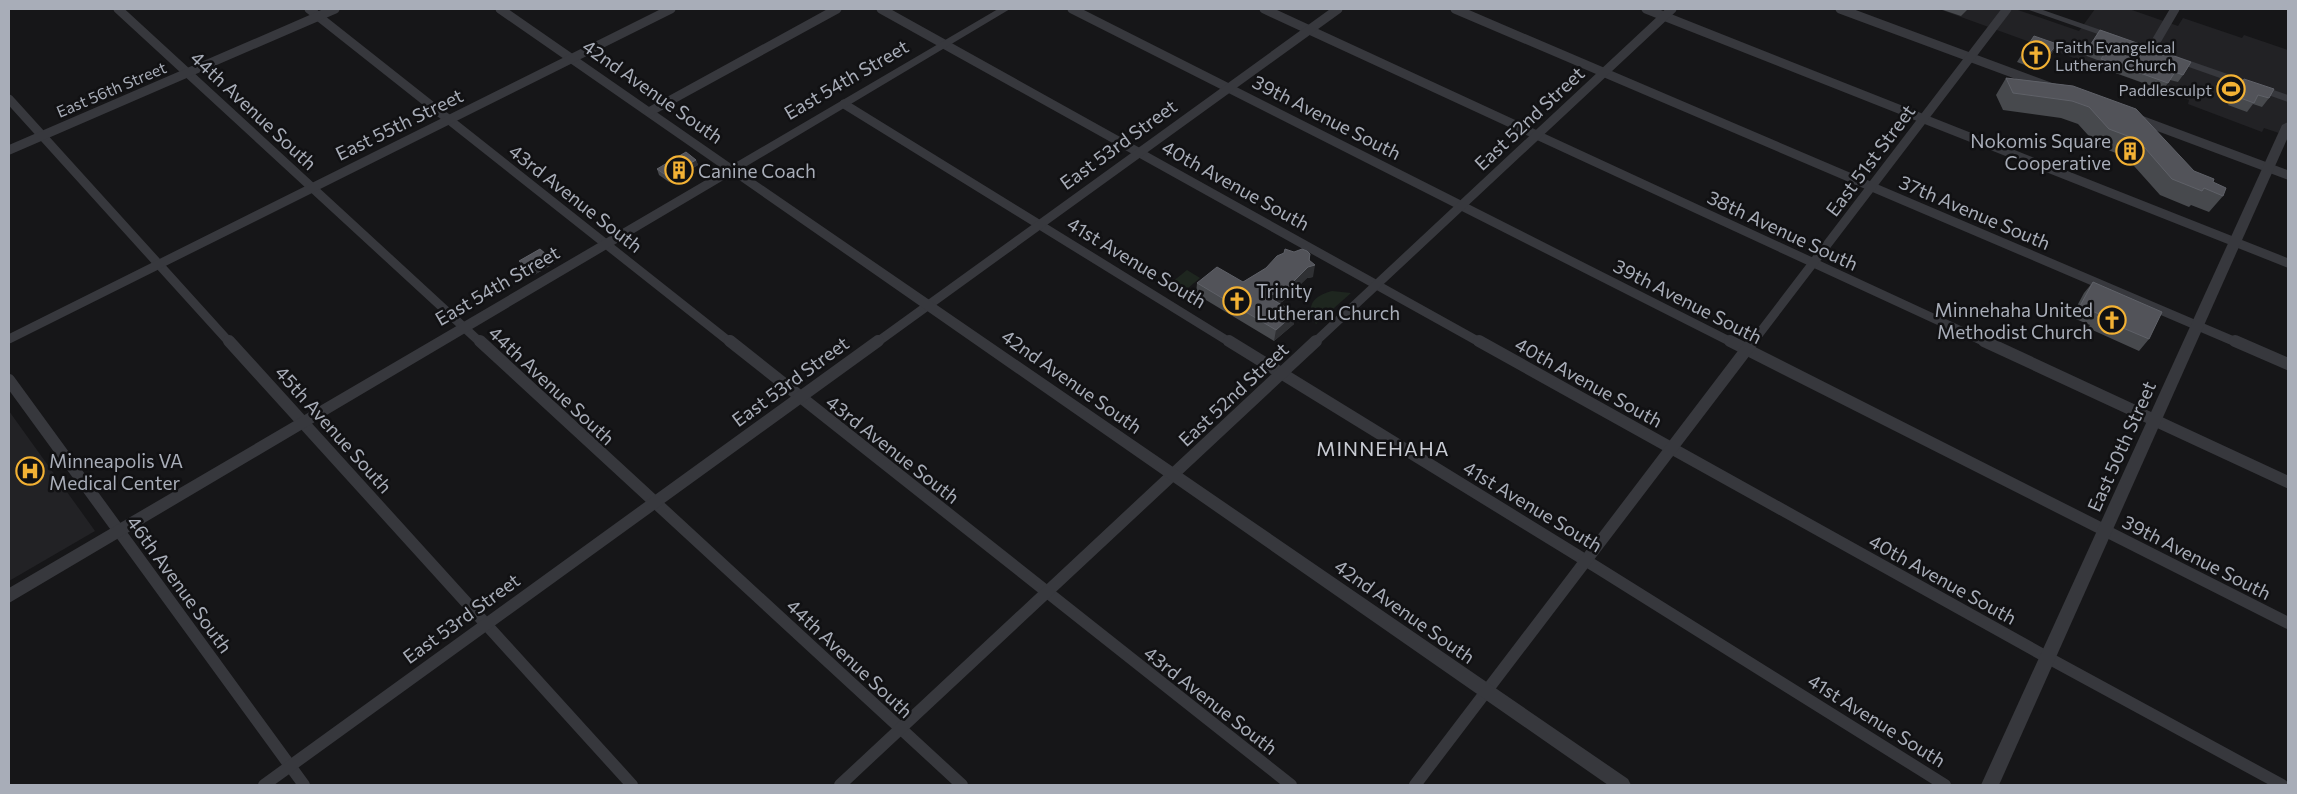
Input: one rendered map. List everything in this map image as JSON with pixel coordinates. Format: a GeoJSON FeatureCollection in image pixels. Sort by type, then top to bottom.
{"type":"FeatureCollection","features":[{"type":"Feature","properties":{"kind":"street","name":"44th Avenue South"},"geometry":{"type":"LineString","coordinates":[[118,9],[962,785]]}},
{"type":"Feature","properties":{"kind":"street","name":"East 56th Street"},"geometry":{"type":"LineString","coordinates":[[9,150],[188,73],[314,12],[335,9]]}},
{"type":"Feature","properties":{"kind":"street","name":"42nd Avenue South"},"geometry":{"type":"LineString","coordinates":[[500,9],[1622,785]]}},
{"type":"Feature","properties":{"kind":"street","name":"East 55th Street"},"geometry":{"type":"LineString","coordinates":[[9,339],[671,9]]}},
{"type":"Feature","properties":{"kind":"street"},"geometry":{"type":"LineString","coordinates":[[649,112],[837,9]]}},
{"type":"Feature","properties":{"kind":"street","name":"40th Avenue South"},"geometry":{"type":"LineString","coordinates":[[881,9],[2282,785]]}},
{"type":"Feature","properties":{"kind":"street","name":"East 54th Street"},"geometry":{"type":"LineString","coordinates":[[9,596],[1005,9]]}},
{"type":"Feature","properties":{"kind":"street","name":"39th Avenue South"},"geometry":{"type":"LineString","coordinates":[[1072,9],[2288,623]]}},
{"type":"Feature","properties":{"kind":"street","name":"38th Avenue South"},"geometry":{"type":"LineString","coordinates":[[1264,9],[2288,482]]}},
{"type":"Feature","properties":{"kind":"street","name":"East 53rd Street"},"geometry":{"type":"LineString","coordinates":[[264,785],[1338,9]]}},
{"type":"Feature","properties":{"kind":"street","name":"37th Avenue South"},"geometry":{"type":"LineString","coordinates":[[1455,9],[2288,364]]}},
{"type":"Feature","properties":{"kind":"street"},"geometry":{"type":"LineString","coordinates":[[1646,9],[1668,12],[1923,119],[2288,263]]}},
{"type":"Feature","properties":{"kind":"street"},"geometry":{"type":"LineString","coordinates":[[1840,9],[2063,92]]}},
{"type":"Feature","properties":{"kind":"street","name":"East 51st Street"},"geometry":{"type":"LineString","coordinates":[[1415,785],[2007,9]]}},
{"type":"Feature","properties":{"kind":"street"},"geometry":{"type":"LineString","coordinates":[[2031,9],[2124,40]]}},
{"type":"Feature","properties":{"kind":"street"},"geometry":{"type":"LineString","coordinates":[[2151,50],[2175,9]]}},
{"type":"Feature","properties":{"kind":"street","name":"43rd Avenue South"},"geometry":{"type":"LineString","coordinates":[[314,12],[448,120],[1291,785]]}},
{"type":"Feature","properties":{"kind":"street","name":"East 52nd Street"},"geometry":{"type":"LineString","coordinates":[[840,785],[1668,12]]}},
{"type":"Feature","properties":{"kind":"street"},"geometry":{"type":"LineString","coordinates":[[2140,46],[2288,98]]}},
{"type":"Feature","properties":{"kind":"street","name":"45th Avenue South"},"geometry":{"type":"LineString","coordinates":[[9,99],[632,785]]}},
{"type":"Feature","properties":{"kind":"street","name":"41st Avenue South"},"geometry":{"type":"LineString","coordinates":[[844,104],[1586,560],[1946,785]]}},
{"type":"Feature","properties":{"kind":"street"},"geometry":{"type":"LineString","coordinates":[[2128,116],[2288,175]]}},
{"type":"Feature","properties":{"kind":"street","name":"East 50th Street"},"geometry":{"type":"LineString","coordinates":[[1990,785],[2288,124]]}},
{"type":"Feature","properties":{"kind":"street","name":"46th Avenue South"},"geometry":{"type":"LineString","coordinates":[[9,380],[304,785]]}},
{"type":"Feature","properties":{"kind":"shaded area"},"geometry":{"type":"Polygon","coordinates":[[[1939,9],[2015,9],[2079,31],[2095,9],[2129,9],[2178,26],[2183,18],[2242,38],[2244,35],[2288,50],[2288,136],[2264,128],[2262,132],[2188,104],[2189,100],[1939,9]]]}},
{"type":"Feature","properties":{"kind":"shaded area"},"geometry":{"type":"Polygon","coordinates":[[[1187,270],[1200,278],[1188,288],[1188,291],[1181,296],[1166,287],[1187,270]]]}},
{"type":"Feature","properties":{"kind":"shaded area"},"geometry":{"type":"Polygon","coordinates":[[[1332,291],[1351,293],[1316,324],[1311,312],[1312,303],[1325,293],[1332,291]]]}},
{"type":"Feature","properties":{"kind":"shaded area","name":"Minneapolis VA Medical Center"},"geometry":{"type":"Polygon","coordinates":[[[9,411],[95,531],[9,581],[9,411]]]}},
{"type":"Feature","properties":{"kind":"building"},"geometry":{"type":"Polygon","coordinates":[[[2100,30],[2191,62],[2183,75],[2175,72],[2168,83],[2101,59],[2105,53],[2089,47],[2100,30]]]}},
{"type":"Feature","properties":{"kind":"building"},"geometry":{"type":"Polygon","coordinates":[[[2034,36],[2057,44],[2043,61],[2022,54],[2034,36]]]}},
{"type":"Feature","properties":{"kind":"building"},"geometry":{"type":"Polygon","coordinates":[[[2006,78],[2073,86],[2136,109],[2194,171],[2214,179],[2213,182],[2226,188],[2223,196],[2204,188],[2202,191],[2172,179],[2138,140],[2109,129],[2089,107],[2072,101],[2013,93],[2006,78]]]}},
{"type":"Feature","properties":{"kind":"building"},"geometry":{"type":"Polygon","coordinates":[[[2244,79],[2274,89],[2269,98],[2258,95],[2254,103],[2235,96],[2244,79]]]}},
{"type":"Feature","properties":{"kind":"building"},"geometry":{"type":"Polygon","coordinates":[[[686,152],[696,160],[667,176],[657,169],[686,152]]]}},
{"type":"Feature","properties":{"kind":"building"},"geometry":{"type":"Polygon","coordinates":[[[540,249],[553,260],[532,272],[519,261],[540,249]]]}},
{"type":"Feature","properties":{"kind":"building","name":"Trinity Lutheran Church"},"geometry":{"type":"Polygon","coordinates":[[[1285,249],[1294,252],[1302,249],[1307,251],[1310,254],[1309,260],[1315,265],[1308,267],[1284,291],[1267,296],[1295,313],[1276,330],[1197,283],[1217,267],[1243,282],[1266,268],[1277,256],[1284,253],[1285,249]]]}},
{"type":"Feature","properties":{"kind":"building"},"geometry":{"type":"Polygon","coordinates":[[[2093,282],[2162,312],[2149,339],[2097,317],[2099,314],[2080,306],[2093,282]]]}},
{"type":"Feature","properties":{"kind":"place","name":"Faith Evangelical Lutheran Church"},"geometry":{"type":"Point","coordinates":[2036,55]}},
{"type":"Feature","properties":{"kind":"place","name":"Paddlesculpt"},"geometry":{"type":"Point","coordinates":[2231,89]}},
{"type":"Feature","properties":{"kind":"place","name":"Nokomis Square Cooperative"},"geometry":{"type":"Point","coordinates":[2130,151]}},
{"type":"Feature","properties":{"kind":"place","name":"Canine Coach"},"geometry":{"type":"Point","coordinates":[679,170]}},
{"type":"Feature","properties":{"kind":"place","name":"Trinity Lutheran Church"},"geometry":{"type":"Point","coordinates":[1237,301]}},
{"type":"Feature","properties":{"kind":"place","name":"Minnehaha United Methodist Church"},"geometry":{"type":"Point","coordinates":[2112,320]}},
{"type":"Feature","properties":{"kind":"place","name":"Minneapolis VA Medical Center"},"geometry":{"type":"Point","coordinates":[30,471]}},
{"type":"Feature","properties":{"kind":"district","name":"MINNEHAHA"},"geometry":{"type":"Point","coordinates":[1383,448]}}]}
